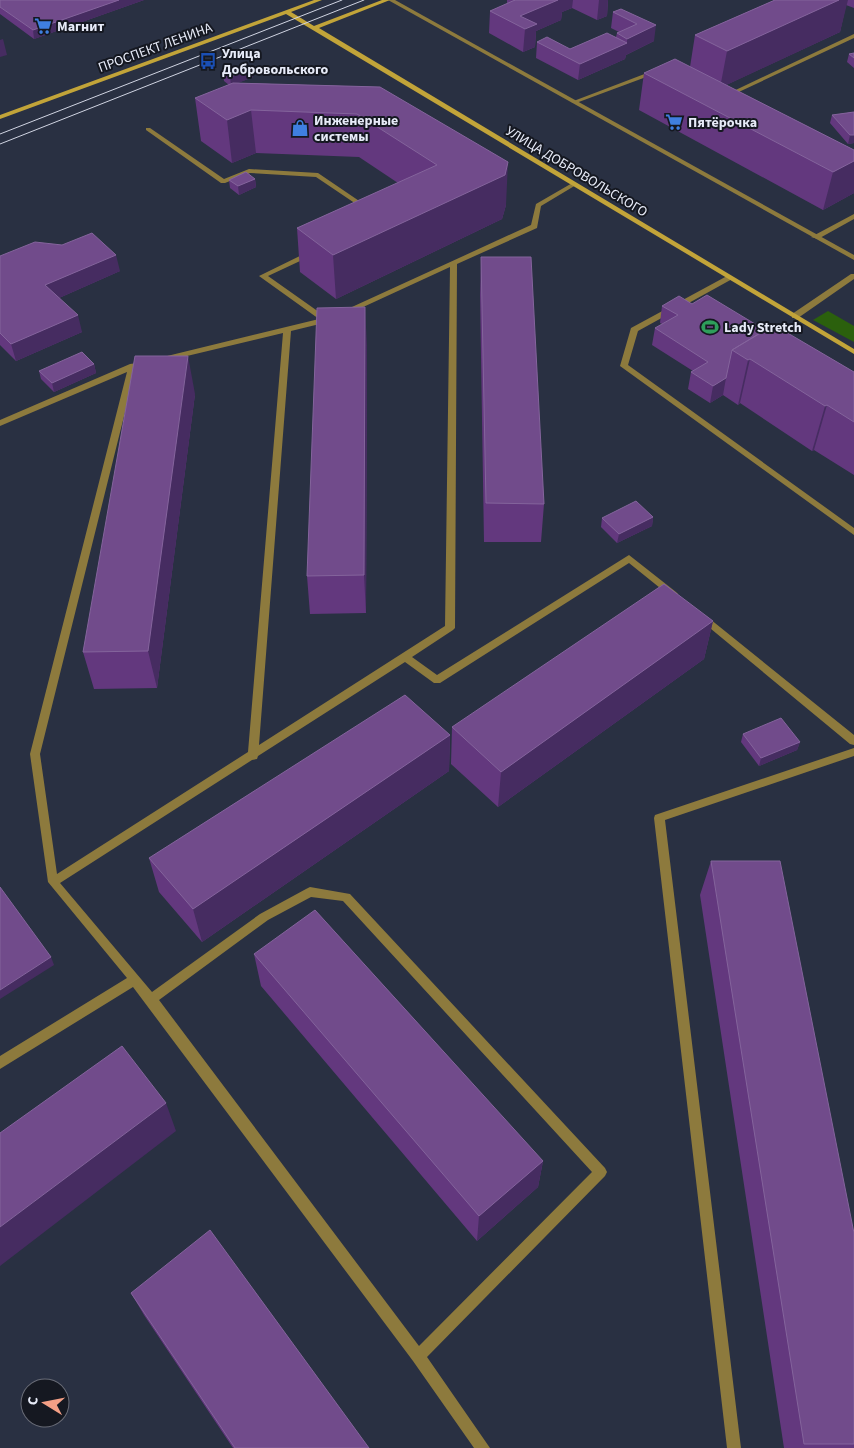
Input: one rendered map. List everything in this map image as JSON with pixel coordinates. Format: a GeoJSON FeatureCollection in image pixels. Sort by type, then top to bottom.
{"type":"FeatureCollection","features":[{"type":"Feature","properties":{"kind":"main road","name":"ПРОСПЕКТ ЛЕНИНА"},"geometry":{"type":"LineString","coordinates":[[0,117],[319,0]]}},
{"type":"Feature","properties":{"kind":"main road"},"geometry":{"type":"LineString","coordinates":[[314,28],[387,0]]}},
{"type":"Feature","properties":{"kind":"main road","name":"УЛИЦА ДОБРОВОЛЬСКОГО"},"geometry":{"type":"LineString","coordinates":[[287,12],[854,352]]}},
{"type":"Feature","properties":{"kind":"street"},"geometry":{"type":"LineString","coordinates":[[391,0],[854,258]]}},
{"type":"Feature","properties":{"kind":"street"},"geometry":{"type":"LineString","coordinates":[[722,98],[854,36]]}},
{"type":"Feature","properties":{"kind":"street"},"geometry":{"type":"LineString","coordinates":[[574,102],[654,71],[662,76]]}},
{"type":"Feature","properties":{"kind":"street"},"geometry":{"type":"LineString","coordinates":[[148,129],[223,182],[250,171],[318,175],[375,215]]}},
{"type":"Feature","properties":{"kind":"street"},"geometry":{"type":"LineString","coordinates":[[162,360],[286,331],[324,320],[454,264],[534,226],[538,205],[574,184]]}},
{"type":"Feature","properties":{"kind":"street"},"geometry":{"type":"LineString","coordinates":[[815,237],[854,216]]}},
{"type":"Feature","properties":{"kind":"street"},"geometry":{"type":"LineString","coordinates":[[323,248],[263,276],[324,320]]}},
{"type":"Feature","properties":{"kind":"street"},"geometry":{"type":"LineString","coordinates":[[53,882],[253,756],[450,628],[454,264]]}},
{"type":"Feature","properties":{"kind":"street"},"geometry":{"type":"LineString","coordinates":[[795,316],[854,276]]}},
{"type":"Feature","properties":{"kind":"street"},"geometry":{"type":"LineString","coordinates":[[730,278],[634,330],[624,366],[854,532]]}},
{"type":"Feature","properties":{"kind":"street"},"geometry":{"type":"LineString","coordinates":[[253,756],[286,331]]}},
{"type":"Feature","properties":{"kind":"street"},"geometry":{"type":"LineString","coordinates":[[0,423],[138,365],[35,754],[53,882],[151,999],[418,1356],[483,1448]]}},
{"type":"Feature","properties":{"kind":"street"},"geometry":{"type":"LineString","coordinates":[[405,657],[437,680],[629,558],[854,741]]}},
{"type":"Feature","properties":{"kind":"street"},"geometry":{"type":"LineString","coordinates":[[734,1448],[659,818],[854,752]]}},
{"type":"Feature","properties":{"kind":"street"},"geometry":{"type":"LineString","coordinates":[[151,999],[264,917],[310,892],[346,897],[601,1172],[418,1356]]}},
{"type":"Feature","properties":{"kind":"street"},"geometry":{"type":"LineString","coordinates":[[0,1063],[134,980]]}},
{"type":"Feature","properties":{"kind":"green space"},"geometry":{"type":"Polygon","coordinates":[[[828,311],[854,326],[854,342],[813,320],[828,311]]]}},
{"type":"Feature","properties":{"kind":"building","name":"Магнит"},"geometry":{"type":"Polygon","coordinates":[[[0,0],[119,0],[33,30],[0,7],[0,0]]]}},
{"type":"Feature","properties":{"kind":"building"},"geometry":{"type":"Polygon","coordinates":[[[515,0],[558,0],[520,16],[537,24],[525,29],[490,11],[515,0]]]}},
{"type":"Feature","properties":{"kind":"building"},"geometry":{"type":"Polygon","coordinates":[[[775,0],[839,0],[727,51],[695,35],[775,0]]]}},
{"type":"Feature","properties":{"kind":"building"},"geometry":{"type":"Polygon","coordinates":[[[621,9],[656,25],[627,39],[617,33],[637,24],[613,12],[621,9]]]}},
{"type":"Feature","properties":{"kind":"building"},"geometry":{"type":"Polygon","coordinates":[[[607,33],[627,43],[580,64],[537,42],[547,37],[570,49],[607,33]]]}},
{"type":"Feature","properties":{"kind":"building"},"geometry":{"type":"Polygon","coordinates":[[[675,59],[854,150],[854,161],[833,172],[644,73],[675,59]]]}},
{"type":"Feature","properties":{"kind":"building"},"geometry":{"type":"Polygon","coordinates":[[[245,64],[252,69],[230,77],[223,73],[245,64]]]}},
{"type":"Feature","properties":{"kind":"building"},"geometry":{"type":"Polygon","coordinates":[[[233,83],[380,87],[508,162],[505,175],[333,255],[297,228],[437,165],[357,114],[251,110],[227,120],[195,98],[233,83]]]}},
{"type":"Feature","properties":{"kind":"building"},"geometry":{"type":"Polygon","coordinates":[[[854,112],[854,135],[850,135],[832,115],[854,112]]]}},
{"type":"Feature","properties":{"kind":"building"},"geometry":{"type":"Polygon","coordinates":[[[246,172],[255,179],[238,186],[229,180],[246,172]]]}},
{"type":"Feature","properties":{"kind":"building"},"geometry":{"type":"Polygon","coordinates":[[[92,233],[116,255],[45,285],[78,315],[11,344],[0,333],[0,256],[35,242],[62,245],[92,233]]]}},
{"type":"Feature","properties":{"kind":"building"},"geometry":{"type":"Polygon","coordinates":[[[481,257],[531,257],[544,504],[486,503],[481,257]]]}},
{"type":"Feature","properties":{"kind":"building"},"geometry":{"type":"Polygon","coordinates":[[[707,295],[765,330],[732,350],[726,378],[713,386],[691,372],[708,362],[655,328],[678,315],[662,306],[679,296],[692,304],[707,295]]]}},
{"type":"Feature","properties":{"kind":"building"},"geometry":{"type":"Polygon","coordinates":[[[365,307],[364,575],[307,576],[317,308],[365,307]]]}},
{"type":"Feature","properties":{"kind":"building"},"geometry":{"type":"Polygon","coordinates":[[[774,325],[854,372],[854,422],[732,350],[774,325]]]}},
{"type":"Feature","properties":{"kind":"building"},"geometry":{"type":"Polygon","coordinates":[[[82,352],[94,364],[52,383],[39,371],[82,352]]]}},
{"type":"Feature","properties":{"kind":"building"},"geometry":{"type":"Polygon","coordinates":[[[135,356],[188,356],[148,651],[83,652],[135,356]]]}},
{"type":"Feature","properties":{"kind":"building"},"geometry":{"type":"Polygon","coordinates":[[[636,501],[653,517],[619,534],[602,518],[636,501]]]}},
{"type":"Feature","properties":{"kind":"building"},"geometry":{"type":"Polygon","coordinates":[[[664,584],[713,621],[501,772],[452,727],[664,584]]]}},
{"type":"Feature","properties":{"kind":"building"},"geometry":{"type":"Polygon","coordinates":[[[405,695],[450,735],[193,909],[149,858],[405,695]]]}},
{"type":"Feature","properties":{"kind":"building"},"geometry":{"type":"Polygon","coordinates":[[[781,718],[800,742],[761,758],[743,734],[781,718]]]}},
{"type":"Feature","properties":{"kind":"building"},"geometry":{"type":"Polygon","coordinates":[[[711,861],[780,861],[854,1233],[854,1444],[804,1444],[711,861]]]}},
{"type":"Feature","properties":{"kind":"building"},"geometry":{"type":"Polygon","coordinates":[[[0,887],[51,957],[0,990],[0,887]]]}},
{"type":"Feature","properties":{"kind":"building"},"geometry":{"type":"Polygon","coordinates":[[[315,910],[543,1161],[479,1216],[254,954],[315,910]]]}},
{"type":"Feature","properties":{"kind":"building"},"geometry":{"type":"Polygon","coordinates":[[[122,1046],[166,1103],[0,1227],[0,1133],[122,1046]]]}},
{"type":"Feature","properties":{"kind":"building"},"geometry":{"type":"Polygon","coordinates":[[[210,1230],[369,1448],[235,1448],[131,1293],[210,1230]]]}},
{"type":"Feature","properties":{"kind":"tram line"},"geometry":{"type":"LineString","coordinates":[[0,134],[342,0]]}},
{"type":"Feature","properties":{"kind":"tram line"},"geometry":{"type":"LineString","coordinates":[[0,144],[364,0]]}},
{"type":"Feature","properties":{"kind":"place","name":"Магнит"},"geometry":{"type":"Point","coordinates":[43,26]}},
{"type":"Feature","properties":{"kind":"place","name":"Улица Добровольского"},"geometry":{"type":"Point","coordinates":[208,61]}},
{"type":"Feature","properties":{"kind":"place","name":"Пятёрочка"},"geometry":{"type":"Point","coordinates":[674,122]}},
{"type":"Feature","properties":{"kind":"place","name":"Инженерные системы"},"geometry":{"type":"Point","coordinates":[300,128]}},
{"type":"Feature","properties":{"kind":"place","name":"Lady Stretch"},"geometry":{"type":"Point","coordinates":[710,327]}}]}
